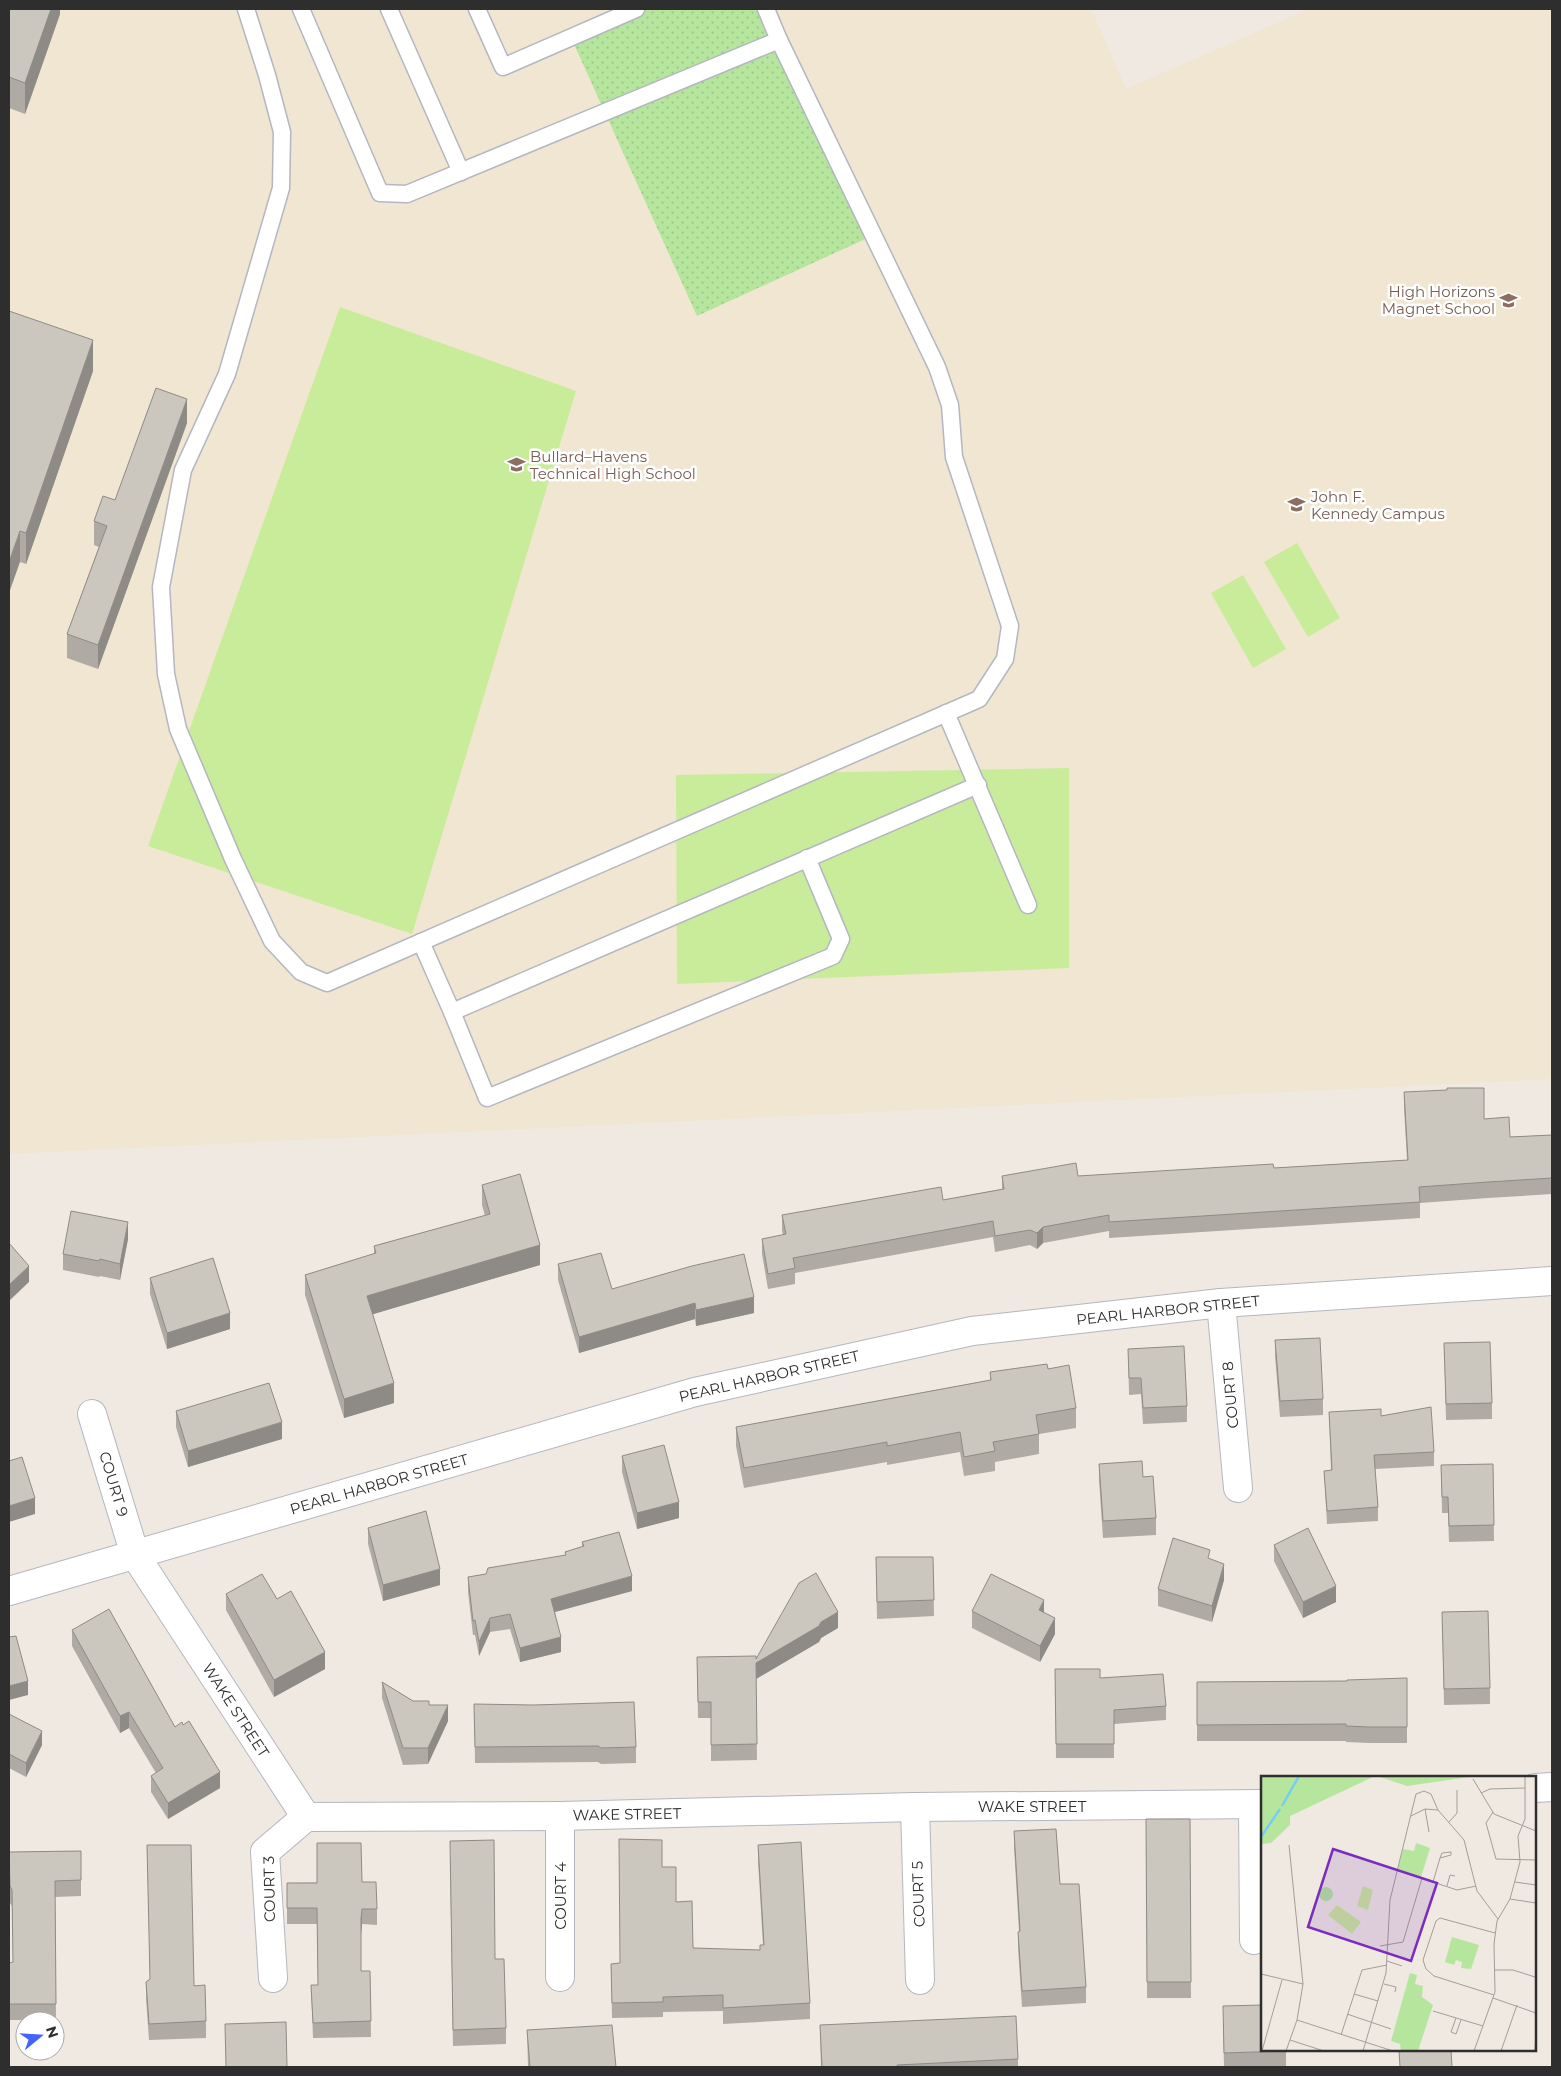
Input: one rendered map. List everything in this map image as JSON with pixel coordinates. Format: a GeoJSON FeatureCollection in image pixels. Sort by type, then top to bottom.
{"type":"FeatureCollection","features":[{"type":"Feature","properties":{"kind":"street","name":"PEARL HARBOR STREET"},"geometry":{"type":"LineString","coordinates":[[9,1591],[695,1392],[972,1331],[1221,1303],[1552,1281]]}},
{"type":"Feature","properties":{"kind":"street","name":"COURT 8"},"geometry":{"type":"LineString","coordinates":[[1221,1303],[1238,1488]]}},
{"type":"Feature","properties":{"kind":"street","name":"COURT 9"},"geometry":{"type":"LineString","coordinates":[[92,1414],[135,1554]]}},
{"type":"Feature","properties":{"kind":"street","name":"WAKE STREET"},"geometry":{"type":"LineString","coordinates":[[135,1554],[306,1818],[560,1816],[915,1807],[1257,1804]]}},
{"type":"Feature","properties":{"kind":"street"},"geometry":{"type":"LineString","coordinates":[[1536,1788],[1552,1787]]}},
{"type":"Feature","properties":{"kind":"street"},"geometry":{"type":"LineString","coordinates":[[1254,1940],[1257,1804]]}},
{"type":"Feature","properties":{"kind":"street","name":"COURT 5"},"geometry":{"type":"LineString","coordinates":[[915,1807],[920,1980]]}},
{"type":"Feature","properties":{"kind":"street","name":"COURT 4"},"geometry":{"type":"LineString","coordinates":[[560,1816],[560,1976]]}},
{"type":"Feature","properties":{"kind":"street","name":"COURT 3"},"geometry":{"type":"LineString","coordinates":[[273,1978],[265,1852],[306,1818]]}},
{"type":"Feature","properties":{"kind":"lane"},"geometry":{"type":"LineString","coordinates":[[246,9],[268,75],[282,132],[282,188],[227,374],[183,470],[161,587],[166,674],[178,729],[233,859],[272,941],[301,972],[327,983],[978,699],[1005,659],[1010,626],[954,457],[950,405],[937,367],[766,9]]}},
{"type":"Feature","properties":{"kind":"lane"},"geometry":{"type":"LineString","coordinates":[[300,9],[380,193],[407,194],[780,40]]}},
{"type":"Feature","properties":{"kind":"lane"},"geometry":{"type":"LineString","coordinates":[[389,9],[461,172]]}},
{"type":"Feature","properties":{"kind":"lane"},"geometry":{"type":"LineString","coordinates":[[477,9],[503,67],[636,9]]}},
{"type":"Feature","properties":{"kind":"lane"},"geometry":{"type":"LineString","coordinates":[[946,714],[1028,905]]}},
{"type":"Feature","properties":{"kind":"lane"},"geometry":{"type":"LineString","coordinates":[[452,1012],[978,785]]}},
{"type":"Feature","properties":{"kind":"lane"},"geometry":{"type":"LineString","coordinates":[[421,942],[487,1098],[833,956],[840,939],[807,858]]}},
{"type":"Feature","properties":{"kind":"shaded area","name":"Bullard–Havens Technical High School"},"geometry":{"type":"Polygon","coordinates":[[[9,9],[1091,9],[1126,89],[1309,9],[1552,9],[1552,1079],[9,1154],[9,9]]]}},
{"type":"Feature","properties":{"kind":"green space"},"geometry":{"type":"Polygon","coordinates":[[[647,9],[769,9],[872,236],[697,316],[573,42],[647,9]]]}},
{"type":"Feature","properties":{"kind":"green space"},"geometry":{"type":"Polygon","coordinates":[[[340,307],[576,391],[412,934],[148,846],[340,307]]]}},
{"type":"Feature","properties":{"kind":"green space"},"geometry":{"type":"Polygon","coordinates":[[[1297,543],[1340,618],[1308,637],[1264,562],[1297,543]]]}},
{"type":"Feature","properties":{"kind":"green space"},"geometry":{"type":"Polygon","coordinates":[[[1243,575],[1286,649],[1253,668],[1211,593],[1243,575]]]}},
{"type":"Feature","properties":{"kind":"green space"},"geometry":{"type":"Polygon","coordinates":[[[1069,768],[1069,968],[677,984],[676,775],[1069,768]]]}},
{"type":"Feature","properties":{"kind":"building"},"geometry":{"type":"Polygon","coordinates":[[[9,9],[51,9],[25,83],[9,77],[9,9]]]}},
{"type":"Feature","properties":{"kind":"building"},"geometry":{"type":"Polygon","coordinates":[[[9,311],[93,340],[26,533],[20,531],[9,562],[9,311]]]}},
{"type":"Feature","properties":{"kind":"building"},"geometry":{"type":"Polygon","coordinates":[[[156,388],[187,399],[98,645],[67,634],[107,526],[94,521],[103,496],[115,500],[156,388]]]}},
{"type":"Feature","properties":{"kind":"building"},"geometry":{"type":"Polygon","coordinates":[[[1447,1088],[1484,1088],[1484,1119],[1509,1117],[1510,1137],[1552,1135],[1552,1178],[1419,1187],[1420,1202],[1109,1222],[1109,1215],[1043,1227],[1037,1233],[1030,1230],[995,1236],[993,1221],[793,1258],[795,1268],[768,1274],[762,1239],[786,1234],[782,1215],[941,1187],[943,1200],[1004,1189],[1002,1176],[1076,1163],[1078,1176],[1273,1164],[1274,1168],[1408,1160],[1404,1092],[1447,1090],[1447,1088]]]}},
{"type":"Feature","properties":{"kind":"building"},"geometry":{"type":"Polygon","coordinates":[[[520,1174],[540,1245],[367,1296],[394,1383],[344,1399],[305,1275],[376,1253],[374,1246],[490,1214],[482,1185],[520,1174]]]}},
{"type":"Feature","properties":{"kind":"building"},"geometry":{"type":"Polygon","coordinates":[[[71,1211],[128,1222],[120,1264],[63,1254],[71,1211]]]}},
{"type":"Feature","properties":{"kind":"building"},"geometry":{"type":"Polygon","coordinates":[[[9,1243],[29,1266],[9,1285],[9,1243]]]}},
{"type":"Feature","properties":{"kind":"building"},"geometry":{"type":"Polygon","coordinates":[[[601,1253],[612,1289],[692,1266],[744,1254],[754,1297],[696,1310],[695,1303],[579,1337],[558,1264],[601,1253]]]}},
{"type":"Feature","properties":{"kind":"building"},"geometry":{"type":"Polygon","coordinates":[[[213,1258],[230,1313],[167,1333],[150,1278],[213,1258]]]}},
{"type":"Feature","properties":{"kind":"building"},"geometry":{"type":"Polygon","coordinates":[[[1320,1338],[1323,1399],[1280,1401],[1275,1340],[1320,1338]]]}},
{"type":"Feature","properties":{"kind":"building"},"geometry":{"type":"Polygon","coordinates":[[[1490,1342],[1492,1403],[1446,1404],[1444,1343],[1490,1342]]]}},
{"type":"Feature","properties":{"kind":"building"},"geometry":{"type":"Polygon","coordinates":[[[1184,1346],[1187,1406],[1143,1408],[1141,1378],[1129,1378],[1128,1349],[1184,1346]]]}},
{"type":"Feature","properties":{"kind":"building"},"geometry":{"type":"Polygon","coordinates":[[[1047,1364],[1048,1369],[1069,1365],[1076,1408],[1036,1415],[1039,1434],[993,1442],[995,1451],[964,1457],[960,1432],[887,1446],[887,1442],[744,1468],[736,1427],[991,1380],[990,1372],[1047,1364]]]}},
{"type":"Feature","properties":{"kind":"building"},"geometry":{"type":"Polygon","coordinates":[[[269,1383],[282,1422],[188,1451],[176,1411],[269,1383]]]}},
{"type":"Feature","properties":{"kind":"building"},"geometry":{"type":"Polygon","coordinates":[[[1431,1407],[1434,1452],[1374,1455],[1378,1507],[1327,1511],[1324,1471],[1332,1470],[1329,1412],[1381,1409],[1381,1416],[1431,1407]]]}},
{"type":"Feature","properties":{"kind":"building"},"geometry":{"type":"Polygon","coordinates":[[[664,1445],[679,1502],[637,1513],[622,1456],[664,1445]]]}},
{"type":"Feature","properties":{"kind":"building"},"geometry":{"type":"Polygon","coordinates":[[[22,1457],[35,1498],[9,1506],[9,1461],[22,1457]]]}},
{"type":"Feature","properties":{"kind":"building"},"geometry":{"type":"Polygon","coordinates":[[[1142,1461],[1143,1477],[1153,1476],[1156,1518],[1103,1521],[1099,1464],[1142,1461]]]}},
{"type":"Feature","properties":{"kind":"building"},"geometry":{"type":"Polygon","coordinates":[[[1493,1464],[1494,1525],[1449,1526],[1448,1497],[1442,1497],[1441,1465],[1493,1464]]]}},
{"type":"Feature","properties":{"kind":"building"},"geometry":{"type":"Polygon","coordinates":[[[426,1511],[440,1569],[383,1585],[368,1528],[426,1511]]]}},
{"type":"Feature","properties":{"kind":"building"},"geometry":{"type":"Polygon","coordinates":[[[1308,1528],[1336,1586],[1303,1602],[1274,1545],[1308,1528]]]}},
{"type":"Feature","properties":{"kind":"building"},"geometry":{"type":"Polygon","coordinates":[[[619,1532],[632,1576],[551,1599],[561,1637],[520,1648],[510,1614],[490,1618],[479,1642],[475,1620],[473,1621],[468,1577],[486,1574],[488,1568],[566,1555],[565,1552],[584,1546],[582,1542],[619,1532]]]}},
{"type":"Feature","properties":{"kind":"building"},"geometry":{"type":"Polygon","coordinates":[[[1173,1538],[1210,1550],[1208,1558],[1224,1564],[1212,1606],[1158,1589],[1173,1538]]]}},
{"type":"Feature","properties":{"kind":"building"},"geometry":{"type":"Polygon","coordinates":[[[876,1557],[933,1557],[934,1600],[877,1602],[876,1557]]]}},
{"type":"Feature","properties":{"kind":"building"},"geometry":{"type":"Polygon","coordinates":[[[816,1573],[838,1612],[821,1622],[819,1626],[756,1663],[757,1744],[711,1745],[711,1702],[698,1702],[697,1657],[756,1656],[756,1659],[799,1583],[816,1573]]]}},
{"type":"Feature","properties":{"kind":"building"},"geometry":{"type":"Polygon","coordinates":[[[262,1574],[277,1599],[291,1591],[325,1652],[274,1680],[226,1594],[262,1574]]]}},
{"type":"Feature","properties":{"kind":"building"},"geometry":{"type":"Polygon","coordinates":[[[991,1574],[1044,1600],[1039,1610],[1055,1618],[1040,1646],[972,1611],[991,1574]]]}},
{"type":"Feature","properties":{"kind":"building"},"geometry":{"type":"Polygon","coordinates":[[[109,1609],[175,1727],[182,1722],[183,1725],[189,1721],[220,1772],[168,1803],[151,1776],[163,1768],[129,1712],[120,1716],[72,1630],[109,1609]]]}},
{"type":"Feature","properties":{"kind":"building"},"geometry":{"type":"Polygon","coordinates":[[[1488,1611],[1490,1688],[1444,1689],[1442,1612],[1488,1611]]]}},
{"type":"Feature","properties":{"kind":"building"},"geometry":{"type":"Polygon","coordinates":[[[16,1636],[28,1681],[9,1686],[9,1637],[16,1636]]]}},
{"type":"Feature","properties":{"kind":"building"},"geometry":{"type":"Polygon","coordinates":[[[1055,1669],[1100,1669],[1100,1678],[1163,1674],[1166,1706],[1114,1710],[1114,1744],[1056,1744],[1055,1669]]]}},
{"type":"Feature","properties":{"kind":"building"},"geometry":{"type":"Polygon","coordinates":[[[1407,1678],[1407,1727],[1346,1726],[1346,1724],[1197,1725],[1197,1682],[1347,1681],[1407,1678]]]}},
{"type":"Feature","properties":{"kind":"building"},"geometry":{"type":"Polygon","coordinates":[[[382,1682],[413,1701],[429,1701],[429,1705],[448,1705],[428,1748],[403,1748],[382,1682]]]}},
{"type":"Feature","properties":{"kind":"building"},"geometry":{"type":"Polygon","coordinates":[[[634,1702],[636,1747],[475,1747],[474,1704],[533,1705],[634,1702]]]}},
{"type":"Feature","properties":{"kind":"building"},"geometry":{"type":"Polygon","coordinates":[[[9,1714],[42,1731],[26,1763],[9,1754],[9,1714]]]}},
{"type":"Feature","properties":{"kind":"building"},"geometry":{"type":"Polygon","coordinates":[[[1146,1819],[1190,1819],[1191,1982],[1147,1982],[1146,1819]]]}},
{"type":"Feature","properties":{"kind":"building"},"geometry":{"type":"Polygon","coordinates":[[[1056,1829],[1060,1884],[1079,1884],[1086,1987],[1022,1991],[1014,1831],[1056,1829]]]}},
{"type":"Feature","properties":{"kind":"building"},"geometry":{"type":"Polygon","coordinates":[[[619,1839],[662,1840],[662,1867],[676,1867],[676,1902],[692,1901],[693,1948],[760,1950],[760,1945],[764,1945],[758,1845],[801,1842],[810,2003],[723,2008],[723,1995],[663,1997],[663,2002],[612,2003],[611,1964],[620,1963],[619,1839]]]}},
{"type":"Feature","properties":{"kind":"building"},"geometry":{"type":"Polygon","coordinates":[[[494,1840],[495,1959],[504,1959],[506,2028],[453,2030],[450,1841],[494,1840]]]}},
{"type":"Feature","properties":{"kind":"building"},"geometry":{"type":"Polygon","coordinates":[[[317,1843],[361,1843],[362,1882],[376,1882],[377,1909],[362,1909],[361,1919],[361,1971],[370,1971],[371,2021],[313,2023],[311,1985],[318,1985],[317,1908],[287,1908],[287,1883],[317,1883],[317,1843]]]}},
{"type":"Feature","properties":{"kind":"building"},"geometry":{"type":"Polygon","coordinates":[[[147,1845],[191,1845],[194,1986],[205,1985],[206,2021],[149,2024],[146,1982],[150,1979],[147,1845]]]}},
{"type":"Feature","properties":{"kind":"building"},"geometry":{"type":"Polygon","coordinates":[[[81,1851],[81,1880],[55,1881],[56,2004],[9,2004],[9,1963],[13,1962],[12,1890],[10,1886],[9,1852],[81,1851]]]}},
{"type":"Feature","properties":{"kind":"building"},"geometry":{"type":"Polygon","coordinates":[[[1261,2005],[1261,2051],[1286,2051],[1224,2053],[1223,2006],[1261,2005]]]}},
{"type":"Feature","properties":{"kind":"building"},"geometry":{"type":"Polygon","coordinates":[[[1016,2016],[1018,2059],[897,2065],[897,2067],[822,2067],[820,2025],[1016,2016]]]}},
{"type":"Feature","properties":{"kind":"building"},"geometry":{"type":"Polygon","coordinates":[[[286,2022],[287,2067],[226,2067],[225,2024],[286,2022]]]}},
{"type":"Feature","properties":{"kind":"building"},"geometry":{"type":"Polygon","coordinates":[[[612,2025],[616,2067],[530,2067],[527,2030],[612,2025]]]}},
{"type":"Feature","properties":{"kind":"building"},"geometry":{"type":"Polygon","coordinates":[[[1399,2051],[1451,2051],[1452,2067],[1400,2067],[1399,2051]]]}},
{"type":"Feature","properties":{"kind":"place","name":"High Horizons Magnet School"},"geometry":{"type":"Point","coordinates":[1509,300]}},
{"type":"Feature","properties":{"kind":"place","name":"Bullard–Havens Technical High School"},"geometry":{"type":"Point","coordinates":[516,465]}},
{"type":"Feature","properties":{"kind":"place","name":"John F. Kennedy Campus"},"geometry":{"type":"Point","coordinates":[1297,505]}}]}
